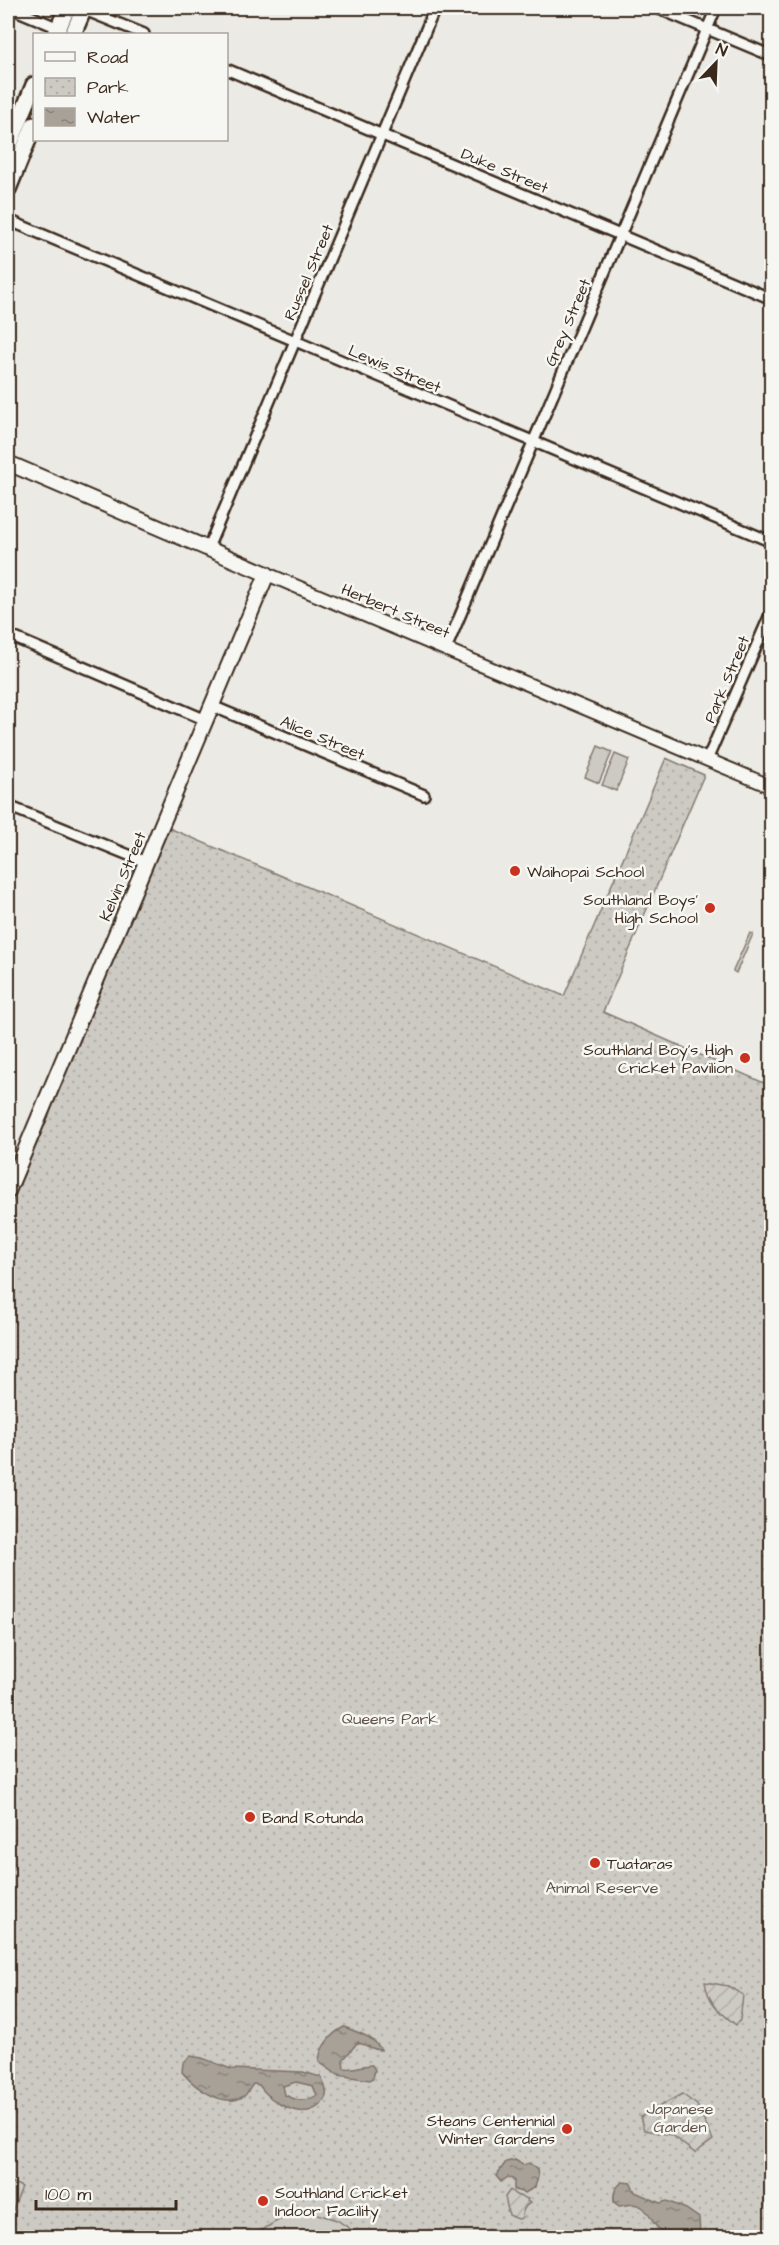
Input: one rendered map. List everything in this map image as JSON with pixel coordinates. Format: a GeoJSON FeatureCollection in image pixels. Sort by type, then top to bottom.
{"type":"FeatureCollection","features":[{"type":"Feature","properties":{"kind":"main road"},"geometry":{"type":"LineString","coordinates":[[57,31],[67,8]]}},
{"type":"Feature","properties":{"kind":"main road"},"geometry":{"type":"LineString","coordinates":[[73,33],[83,8]]}},
{"type":"Feature","properties":{"kind":"main road"},"geometry":{"type":"LineString","coordinates":[[8,148],[33,87]]}},
{"type":"Feature","properties":{"kind":"main road"},"geometry":{"type":"LineString","coordinates":[[8,189],[33,127]]}},
{"type":"Feature","properties":{"kind":"main road","name":"Herbert Street"},"geometry":{"type":"LineString","coordinates":[[8,463],[267,574]]}},
{"type":"Feature","properties":{"kind":"main road","name":"Kelvin Street"},"geometry":{"type":"LineString","coordinates":[[8,1191],[267,574]]}},
{"type":"Feature","properties":{"kind":"street"},"geometry":{"type":"LineString","coordinates":[[11,8],[57,31]]}},
{"type":"Feature","properties":{"kind":"street"},"geometry":{"type":"LineString","coordinates":[[83,8],[142,33]]}},
{"type":"Feature","properties":{"kind":"street","name":"Russel Street"},"geometry":{"type":"LineString","coordinates":[[208,548],[435,8]]}},
{"type":"Feature","properties":{"kind":"street"},"geometry":{"type":"LineString","coordinates":[[657,8],[771,56]]}},
{"type":"Feature","properties":{"kind":"street","name":"Grey Street"},"geometry":{"type":"LineString","coordinates":[[446,649],[716,8]]}},
{"type":"Feature","properties":{"kind":"street","name":"Duke Street"},"geometry":{"type":"LineString","coordinates":[[228,70],[771,298]]}},
{"type":"Feature","properties":{"kind":"street","name":"Lewis Street"},"geometry":{"type":"LineString","coordinates":[[8,220],[771,542]]}},
{"type":"Feature","properties":{"kind":"street","name":"Herbert Street"},"geometry":{"type":"LineString","coordinates":[[267,574],[771,787]]}},
{"type":"Feature","properties":{"kind":"street","name":"Park Street"},"geometry":{"type":"LineString","coordinates":[[707,759],[771,610]]}},
{"type":"Feature","properties":{"kind":"street"},"geometry":{"type":"LineString","coordinates":[[8,635],[206,720]]}},
{"type":"Feature","properties":{"kind":"street","name":"Alice Street"},"geometry":{"type":"LineString","coordinates":[[212,706],[424,795]]}},
{"type":"Feature","properties":{"kind":"street"},"geometry":{"type":"LineString","coordinates":[[8,806],[146,862]]}},
{"type":"Feature","properties":{"kind":"green space"},"geometry":{"type":"Polygon","coordinates":[[[598,746],[612,752],[599,783],[585,777],[598,746]]]}},
{"type":"Feature","properties":{"kind":"green space"},"geometry":{"type":"Polygon","coordinates":[[[615,754],[629,760],[616,791],[602,785],[615,754]]]}},
{"type":"Feature","properties":{"kind":"green space","name":"Queens Park"},"geometry":{"type":"Polygon","coordinates":[[[666,758],[704,775],[603,1012],[771,1086],[772,2224],[766,2237],[8,2238],[8,1212],[169,828],[564,996],[666,758]]]}},
{"type":"Feature","properties":{"kind":"green space"},"geometry":{"type":"Polygon","coordinates":[[[750,933],[753,934],[736,973],[733,971],[750,933]]]}},
{"type":"Feature","properties":{"kind":"green space"},"geometry":{"type":"Polygon","coordinates":[[[705,1982],[728,1986],[743,1995],[740,2020],[736,2025],[712,2001],[705,1982]]]}},
{"type":"Feature","properties":{"kind":"green space","name":"Japanese Garden"},"geometry":{"type":"Polygon","coordinates":[[[682,2094],[697,2105],[713,2140],[695,2153],[671,2135],[644,2130],[640,2117],[682,2094]]]}},
{"type":"Feature","properties":{"kind":"green space"},"geometry":{"type":"Polygon","coordinates":[[[8,2181],[22,2187],[8,2222],[8,2181]]]}},
{"type":"Feature","properties":{"kind":"green space"},"geometry":{"type":"Polygon","coordinates":[[[510,2190],[528,2199],[530,2203],[524,2209],[522,2218],[518,2219],[509,2215],[505,2197],[510,2190]]]}},
{"type":"Feature","properties":{"kind":"green space"},"geometry":{"type":"Polygon","coordinates":[[[307,2211],[337,2220],[362,2237],[253,2237],[285,2217],[307,2211]]]}},
{"type":"Feature","properties":{"kind":"water"},"geometry":{"type":"Polygon","coordinates":[[[344,2027],[370,2038],[381,2050],[357,2043],[343,2060],[344,2068],[372,2065],[375,2070],[370,2080],[338,2075],[319,2062],[321,2051],[327,2041],[344,2027]]]}},
{"type":"Feature","properties":{"kind":"water"},"geometry":{"type":"Polygon","coordinates":[[[190,2056],[231,2069],[303,2072],[321,2077],[326,2096],[324,2101],[314,2109],[305,2111],[297,2111],[279,2104],[259,2085],[253,2084],[244,2096],[228,2100],[219,2098],[194,2084],[182,2072],[183,2063],[190,2056]],[[296,2082],[283,2086],[285,2095],[301,2100],[317,2095],[313,2086],[296,2082]]]}},
{"type":"Feature","properties":{"kind":"water"},"geometry":{"type":"Polygon","coordinates":[[[515,2160],[523,2165],[529,2163],[537,2170],[538,2177],[535,2187],[525,2193],[514,2190],[514,2180],[508,2177],[501,2182],[496,2176],[506,2162],[515,2160]]]}},
{"type":"Feature","properties":{"kind":"water"},"geometry":{"type":"Polygon","coordinates":[[[622,2182],[631,2183],[635,2192],[660,2203],[667,2201],[686,2209],[699,2218],[700,2236],[689,2238],[670,2235],[659,2229],[639,2205],[619,2206],[614,2202],[614,2196],[622,2182]]]}},
{"type":"Feature","properties":{"kind":"place","name":"Waihopai School"},"geometry":{"type":"Point","coordinates":[515,871]}},
{"type":"Feature","properties":{"kind":"place","name":"Southland Boys' High School"},"geometry":{"type":"Point","coordinates":[710,908]}},
{"type":"Feature","properties":{"kind":"place","name":"Southland Boy's High Cricket Pavilion"},"geometry":{"type":"Point","coordinates":[745,1058]}},
{"type":"Feature","properties":{"kind":"place","name":"Band Rotunda"},"geometry":{"type":"Point","coordinates":[250,1817]}},
{"type":"Feature","properties":{"kind":"place","name":"Tuataras"},"geometry":{"type":"Point","coordinates":[595,1863]}},
{"type":"Feature","properties":{"kind":"place","name":"Steans Centennial Winter Gardens"},"geometry":{"type":"Point","coordinates":[567,2129]}},
{"type":"Feature","properties":{"kind":"place","name":"Southland Cricket Indoor Facility"},"geometry":{"type":"Point","coordinates":[263,2201]}},
{"type":"Feature","properties":{"kind":"park label","name":"Animal Reserve"},"geometry":{"type":"Point","coordinates":[602,1887]}}]}
